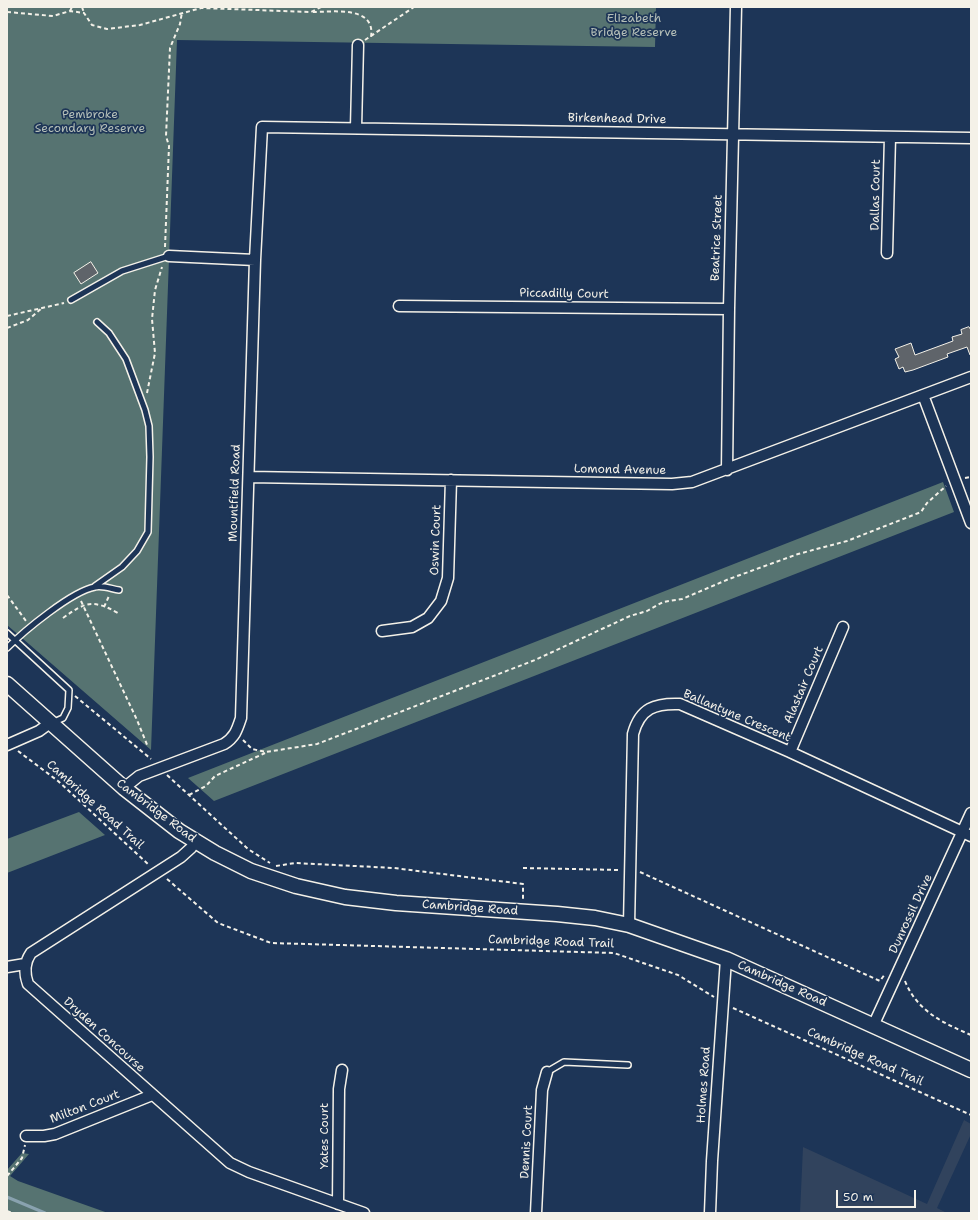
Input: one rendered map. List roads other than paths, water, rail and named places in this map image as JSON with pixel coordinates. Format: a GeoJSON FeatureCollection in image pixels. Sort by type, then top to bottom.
{"type":"FeatureCollection","features":[{"type":"Feature","properties":{"kind":"main road","name":"Cambridge Road"},"geometry":{"type":"LineString","coordinates":[[7,684],[124,788],[179,831],[246,869],[283,882],[345,897],[379,902],[595,918],[629,925],[726,959],[971,1070]]}},
{"type":"Feature","properties":{"kind":"street","name":"Beatrice Street"},"geometry":{"type":"LineString","coordinates":[[727,470],[728,309],[736,7]]}},
{"type":"Feature","properties":{"kind":"street"},"geometry":{"type":"LineString","coordinates":[[356,128],[358,45]]}},
{"type":"Feature","properties":{"kind":"street","name":"Birkenhead Drive"},"geometry":{"type":"LineString","coordinates":[[262,127],[971,138]]}},
{"type":"Feature","properties":{"kind":"street","name":"Mountfield Road"},"geometry":{"type":"LineString","coordinates":[[124,788],[139,776],[224,744],[236,733],[241,718],[255,260],[262,127]]}},
{"type":"Feature","properties":{"kind":"street","name":"Dallas Court"},"geometry":{"type":"LineString","coordinates":[[887,254],[890,137]]}},
{"type":"Feature","properties":{"kind":"street"},"geometry":{"type":"LineString","coordinates":[[167,256],[255,260]]}},
{"type":"Feature","properties":{"kind":"street","name":"Piccadilly Court"},"geometry":{"type":"LineString","coordinates":[[399,306],[728,309]]}},
{"type":"Feature","properties":{"kind":"street","name":"Lomond Avenue"},"geometry":{"type":"LineString","coordinates":[[249,476],[672,484],[692,482],[971,377]]}},
{"type":"Feature","properties":{"kind":"street"},"geometry":{"type":"LineString","coordinates":[[923,395],[971,523]]}},
{"type":"Feature","properties":{"kind":"street","name":"Oswin Court"},"geometry":{"type":"LineString","coordinates":[[382,631],[412,627],[428,618],[441,600],[448,578],[451,480]]}},
{"type":"Feature","properties":{"kind":"street","name":"Alastair Court"},"geometry":{"type":"LineString","coordinates":[[790,752],[843,627]]}},
{"type":"Feature","properties":{"kind":"street","name":"Ballantyne Crescent"},"geometry":{"type":"LineString","coordinates":[[629,925],[633,742],[636,721],[647,711],[662,703],[680,704],[790,752],[967,834]]}},
{"type":"Feature","properties":{"kind":"street"},"geometry":{"type":"LineString","coordinates":[[8,745],[39,731],[50,723]]}},
{"type":"Feature","properties":{"kind":"street","name":"Dunrossil Drive"},"geometry":{"type":"LineString","coordinates":[[873,1026],[967,834],[971,813]]}},
{"type":"Feature","properties":{"kind":"street"},"geometry":{"type":"LineString","coordinates":[[7,967],[25,964],[36,949],[181,857],[191,848],[195,841]]}},
{"type":"Feature","properties":{"kind":"street","name":"Holmes Road"},"geometry":{"type":"LineString","coordinates":[[710,1213],[712,1161],[726,959]]}},
{"type":"Feature","properties":{"kind":"street","name":"Dryden Concourse"},"geometry":{"type":"LineString","coordinates":[[25,964],[26,977],[33,989],[230,1163],[249,1172],[364,1213]]}},
{"type":"Feature","properties":{"kind":"street","name":"Yates Court"},"geometry":{"type":"LineString","coordinates":[[338,1204],[339,1089],[342,1070]]}},
{"type":"Feature","properties":{"kind":"street","name":"Dennis Court"},"geometry":{"type":"LineString","coordinates":[[536,1213],[542,1090],[547,1072]]}},
{"type":"Feature","properties":{"kind":"street","name":"Milton Court"},"geometry":{"type":"LineString","coordinates":[[26,1136],[44,1136],[55,1134],[152,1095]]}},
{"type":"Feature","properties":{"kind":"lane"},"geometry":{"type":"LineString","coordinates":[[71,300],[122,271],[167,256]]}},
{"type":"Feature","properties":{"kind":"lane"},"geometry":{"type":"LineString","coordinates":[[7,648],[31,626],[78,595],[95,586],[122,567],[137,551],[148,532],[150,457],[149,426],[145,410],[126,359],[109,333],[97,322]]}},
{"type":"Feature","properties":{"kind":"lane"},"geometry":{"type":"LineString","coordinates":[[95,586],[119,590]]}},
{"type":"Feature","properties":{"kind":"lane"},"geometry":{"type":"LineString","coordinates":[[7,633],[68,690],[68,708],[63,718],[50,723]]}},
{"type":"Feature","properties":{"kind":"lane"},"geometry":{"type":"LineString","coordinates":[[547,1072],[564,1062],[628,1065]]}},
{"type":"Feature","properties":{"kind":"waterway"},"geometry":{"type":"LineString","coordinates":[[7,1197],[45,1213]]}},
{"type":"Feature","properties":{"kind":"park label","name":"Elizabeth Bridge Reserve"},"geometry":{"type":"Point","coordinates":[634,26]}},
{"type":"Feature","properties":{"kind":"park label","name":"Pembroke Secondary Reserve"},"geometry":{"type":"Point","coordinates":[90,122]}}]}
